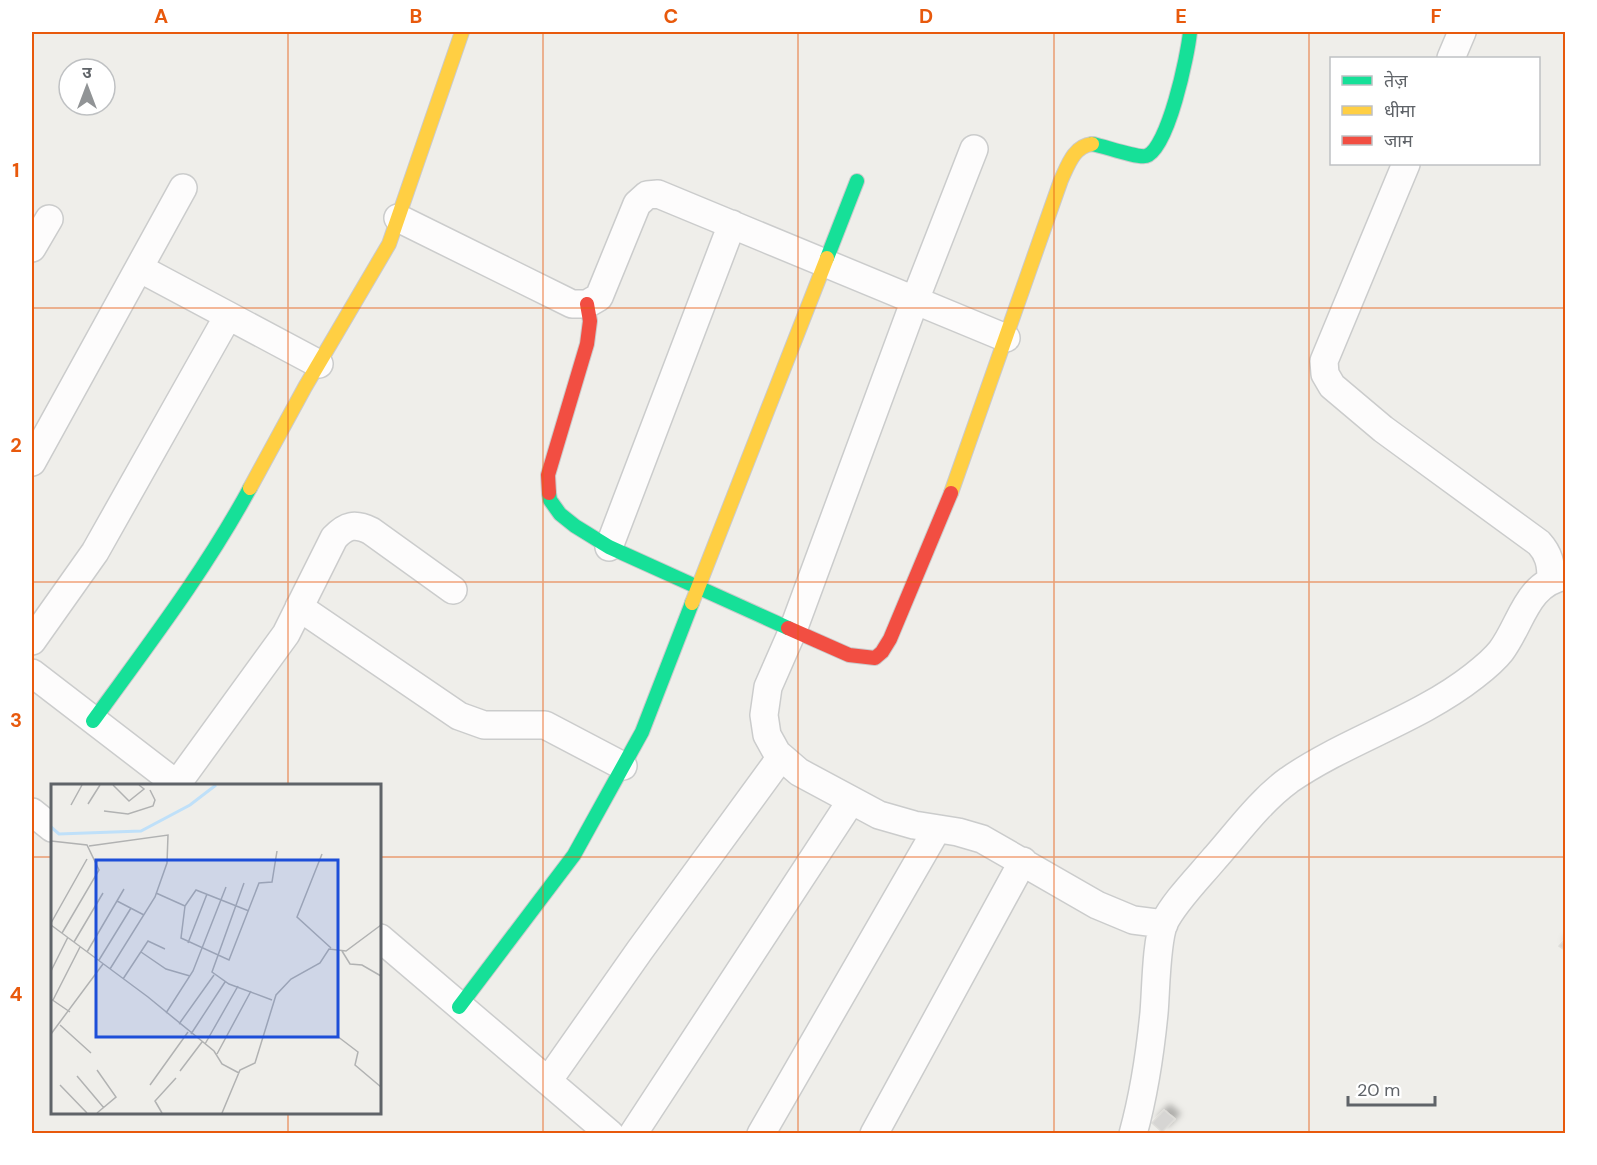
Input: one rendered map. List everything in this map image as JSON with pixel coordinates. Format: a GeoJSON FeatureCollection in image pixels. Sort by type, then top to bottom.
{"type":"FeatureCollection","features":[{"type":"Feature","properties":{"kind":"street"},"geometry":{"type":"LineString","coordinates":[[93,721],[225,534],[319,364],[389,244],[462,32]]}},
{"type":"Feature","properties":{"kind":"street"},"geometry":{"type":"LineString","coordinates":[[587,304],[590,333],[548,475],[550,500],[560,514],[609,547],[698,589],[849,655],[875,658],[882,652],[945,509],[1061,180],[1075,151],[1084,144],[1094,144],[1143,156],[1154,153],[1160,144],[1167,122],[1191,32]]}},
{"type":"Feature","properties":{"kind":"street"},"geometry":{"type":"LineString","coordinates":[[1450,57],[1462,32]]}},
{"type":"Feature","properties":{"kind":"street"},"geometry":{"type":"LineString","coordinates":[[974,149],[915,300],[793,630],[768,687],[765,715],[767,735],[781,757],[799,772],[879,815],[982,839],[1097,905],[1133,920],[1164,924]]}},
{"type":"Feature","properties":{"kind":"street"},"geometry":{"type":"LineString","coordinates":[[1133,1134],[1144,1094],[1164,924],[1188,890],[1261,806],[1287,781],[1435,701],[1474,676],[1500,652],[1530,598],[1539,587],[1558,578],[1546,551],[1539,543],[1383,429],[1332,386],[1325,374],[1324,361],[1407,165]]}},
{"type":"Feature","properties":{"kind":"street"},"geometry":{"type":"LineString","coordinates":[[459,1007],[574,855],[642,732],[857,181]]}},
{"type":"Feature","properties":{"kind":"street"},"geometry":{"type":"LineString","coordinates":[[32,462],[183,188]]}},
{"type":"Feature","properties":{"kind":"street"},"geometry":{"type":"LineString","coordinates":[[398,218],[572,304],[587,304],[598,297],[637,204],[647,195],[658,194],[1006,338]]}},
{"type":"Feature","properties":{"kind":"street"},"geometry":{"type":"LineString","coordinates":[[32,248],[49,219]]}},
{"type":"Feature","properties":{"kind":"street"},"geometry":{"type":"LineString","coordinates":[[609,547],[732,225]]}},
{"type":"Feature","properties":{"kind":"street"},"geometry":{"type":"LineString","coordinates":[[139,268],[319,364]]}},
{"type":"Feature","properties":{"kind":"street"},"geometry":{"type":"LineString","coordinates":[[32,641],[95,552],[228,316]]}},
{"type":"Feature","properties":{"kind":"street"},"geometry":{"type":"LineString","coordinates":[[179,784],[286,634],[334,538],[348,525],[361,526],[371,531],[453,590]]}},
{"type":"Feature","properties":{"kind":"street"},"geometry":{"type":"LineString","coordinates":[[298,607],[459,716],[484,724],[545,725],[623,766]]}},
{"type":"Feature","properties":{"kind":"street"},"geometry":{"type":"LineString","coordinates":[[36,686],[93,721],[177,784]]}},
{"type":"Feature","properties":{"kind":"street"},"geometry":{"type":"LineString","coordinates":[[548,1081],[781,757]]}},
{"type":"Feature","properties":{"kind":"street"},"geometry":{"type":"LineString","coordinates":[[381,939],[548,1081],[615,1133],[851,801]]}},
{"type":"Feature","properties":{"kind":"street"},"geometry":{"type":"LineString","coordinates":[[32,812],[51,827]]}},
{"type":"Feature","properties":{"kind":"street"},"geometry":{"type":"LineString","coordinates":[[761,1134],[937,829]]}},
{"type":"Feature","properties":{"kind":"street"},"geometry":{"type":"LineString","coordinates":[[874,1134],[1023,861]]}},
{"type":"Feature","properties":{"kind":"building"},"geometry":{"type":"Polygon","coordinates":[[[1566,938],[1566,951],[1559,946],[1566,938]]]}},
{"type":"Feature","properties":{"kind":"building"},"geometry":{"type":"Polygon","coordinates":[[[1164,1110],[1175,1119],[1162,1132],[1152,1123],[1164,1110]]]}},
{"type":"Feature","properties":{"kind":"traffic: fast"},"geometry":{"type":"LineString","coordinates":[[1092,144],[1141,156],[1146,156],[1154,150],[1162,137],[1176,100],[1190,32]]}},
{"type":"Feature","properties":{"kind":"traffic: fast"},"geometry":{"type":"LineString","coordinates":[[827,258],[857,181]]}},
{"type":"Feature","properties":{"kind":"traffic: fast"},"geometry":{"type":"LineString","coordinates":[[93,721],[195,578],[250,488]]}},
{"type":"Feature","properties":{"kind":"traffic: fast"},"geometry":{"type":"LineString","coordinates":[[549,493],[550,500],[560,514],[609,547],[788,628]]}},
{"type":"Feature","properties":{"kind":"traffic: fast"},"geometry":{"type":"LineString","coordinates":[[459,1007],[574,855],[642,732],[692,603]]}},
{"type":"Feature","properties":{"kind":"traffic: slow"},"geometry":{"type":"LineString","coordinates":[[250,488],[305,387],[389,244],[462,32]]}},
{"type":"Feature","properties":{"kind":"traffic: slow"},"geometry":{"type":"LineString","coordinates":[[951,493],[1061,180],[1076,152],[1092,144]]}},
{"type":"Feature","properties":{"kind":"traffic: slow"},"geometry":{"type":"LineString","coordinates":[[692,603],[827,258]]}},
{"type":"Feature","properties":{"kind":"traffic: jam"},"geometry":{"type":"LineString","coordinates":[[549,493],[548,475],[587,344],[590,321],[587,304]]}},
{"type":"Feature","properties":{"kind":"traffic: jam"},"geometry":{"type":"LineString","coordinates":[[788,628],[849,655],[875,658],[890,639],[951,493]]}}]}
